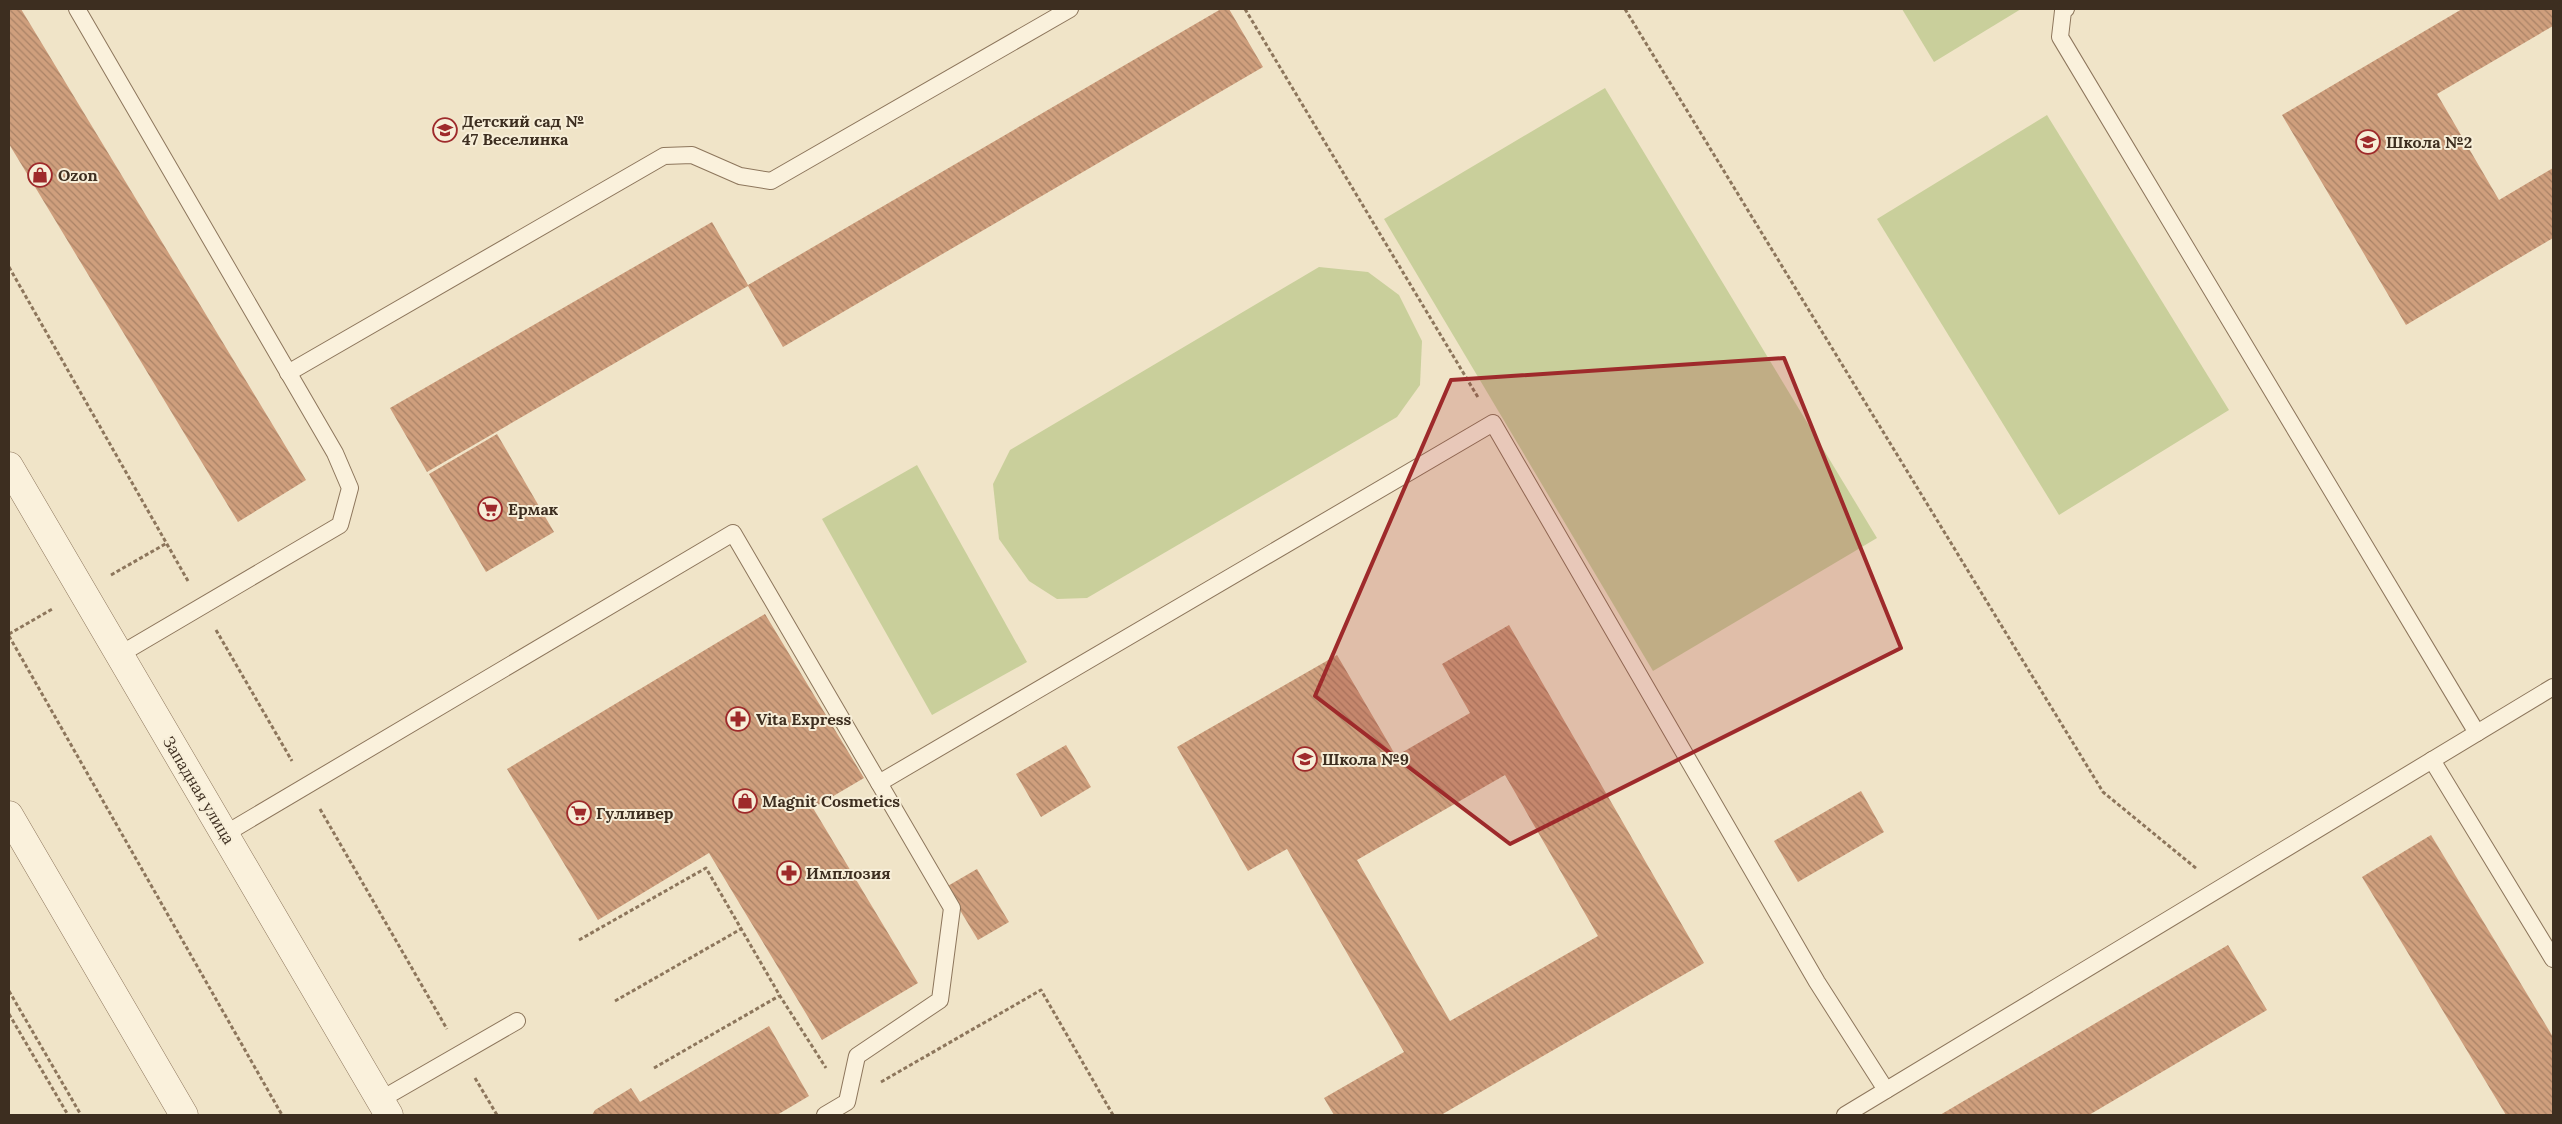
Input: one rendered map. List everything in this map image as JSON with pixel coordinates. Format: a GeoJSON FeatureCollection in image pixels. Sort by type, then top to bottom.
{"type":"FeatureCollection","features":[{"type":"Feature","properties":{"kind":"street","name":"Западная улица"},"geometry":{"type":"LineString","coordinates":[[9,466],[384,1108]]}},
{"type":"Feature","properties":{"kind":"street"},"geometry":{"type":"LineString","coordinates":[[9,815],[184,1115]]}},
{"type":"Feature","properties":{"kind":"lane"},"geometry":{"type":"LineString","coordinates":[[77,9],[335,453],[350,488],[340,525],[119,655]]}},
{"type":"Feature","properties":{"kind":"lane"},"geometry":{"type":"LineString","coordinates":[[288,373],[664,156],[692,155],[740,176],[772,181],[1070,9]]}},
{"type":"Feature","properties":{"kind":"lane"},"geometry":{"type":"LineString","coordinates":[[2066,9],[2063,10],[2060,37],[2477,733]]}},
{"type":"Feature","properties":{"kind":"lane"},"geometry":{"type":"LineString","coordinates":[[879,783],[1493,423],[1818,982],[1886,1090]]}},
{"type":"Feature","properties":{"kind":"lane"},"geometry":{"type":"LineString","coordinates":[[225,834],[733,534],[952,908],[940,1000],[857,1056],[847,1102],[825,1115]]}},
{"type":"Feature","properties":{"kind":"lane"},"geometry":{"type":"LineString","coordinates":[[1845,1115],[2553,687]]}},
{"type":"Feature","properties":{"kind":"lane"},"geometry":{"type":"LineString","coordinates":[[2432,760],[2553,959]]}},
{"type":"Feature","properties":{"kind":"lane"},"geometry":{"type":"LineString","coordinates":[[384,1108],[461,1053],[517,1021]]}},
{"type":"Feature","properties":{"kind":"path"},"geometry":{"type":"LineString","coordinates":[[1245,9],[1493,423]]}},
{"type":"Feature","properties":{"kind":"path"},"geometry":{"type":"LineString","coordinates":[[1625,9],[2102,792],[2221,888]]}},
{"type":"Feature","properties":{"kind":"path"},"geometry":{"type":"LineString","coordinates":[[9,267],[497,1115]]}},
{"type":"Feature","properties":{"kind":"path"},"geometry":{"type":"LineString","coordinates":[[9,636],[282,1115]]}},
{"type":"Feature","properties":{"kind":"path"},"geometry":{"type":"LineString","coordinates":[[579,940],[706,868],[780,996],[847,1102],[1041,990],[1114,1115]]}},
{"type":"Feature","properties":{"kind":"path"},"geometry":{"type":"LineString","coordinates":[[615,1001],[741,929]]}},
{"type":"Feature","properties":{"kind":"path"},"geometry":{"type":"LineString","coordinates":[[9,992],[81,1115]]}},
{"type":"Feature","properties":{"kind":"path"},"geometry":{"type":"LineString","coordinates":[[654,1068],[780,996]]}},
{"type":"Feature","properties":{"kind":"path"},"geometry":{"type":"LineString","coordinates":[[9,1014],[68,1115]]}},
{"type":"Feature","properties":{"kind":"highlighted area"},"geometry":{"type":"Polygon","coordinates":[[[1784,358],[1901,648],[1510,844],[1315,696],[1451,380],[1784,358]]]}},
{"type":"Feature","properties":{"kind":"green space"},"geometry":{"type":"Polygon","coordinates":[[[1902,9],[2021,9],[1934,62],[1902,9]]]}},
{"type":"Feature","properties":{"kind":"green space"},"geometry":{"type":"Polygon","coordinates":[[[1605,88],[1877,538],[1653,671],[1384,219],[1605,88]]]}},
{"type":"Feature","properties":{"kind":"green space"},"geometry":{"type":"Polygon","coordinates":[[[2047,115],[2229,410],[2059,515],[1877,219],[2047,115]]]}},
{"type":"Feature","properties":{"kind":"green space"},"geometry":{"type":"Polygon","coordinates":[[[1319,267],[1368,272],[1399,295],[1422,341],[1420,385],[1397,417],[1087,598],[1057,599],[1029,581],[999,539],[993,484],[1010,450],[1319,267]]]}},
{"type":"Feature","properties":{"kind":"green space"},"geometry":{"type":"Polygon","coordinates":[[[917,465],[1027,662],[932,715],[822,519],[917,465]]]}},
{"type":"Feature","properties":{"kind":"building"},"geometry":{"type":"Polygon","coordinates":[[[9,9],[21,9],[306,480],[238,522],[9,144],[9,9]]]}},
{"type":"Feature","properties":{"kind":"building"},"geometry":{"type":"Polygon","coordinates":[[[1221,9],[1229,9],[1263,67],[783,347],[748,286],[427,472],[390,408],[712,222],[748,285],[1221,9]]]}},
{"type":"Feature","properties":{"kind":"building"},"geometry":{"type":"Polygon","coordinates":[[[2462,9],[2553,9],[2553,26],[2437,94],[2499,200],[2553,168],[2553,238],[2406,325],[2282,115],[2462,9]]]}},
{"type":"Feature","properties":{"kind":"building"},"geometry":{"type":"Polygon","coordinates":[[[497,434],[554,532],[486,572],[429,474],[497,434]]]}},
{"type":"Feature","properties":{"kind":"building"},"geometry":{"type":"Polygon","coordinates":[[[765,614],[864,778],[813,808],[918,983],[822,1040],[709,853],[598,920],[507,769],[765,614]]]}},
{"type":"Feature","properties":{"kind":"building"},"geometry":{"type":"Polygon","coordinates":[[[1509,625],[1704,963],[1441,1115],[1334,1115],[1324,1098],[1404,1052],[1287,849],[1248,871],[1177,747],[1337,655],[1396,756],[1470,713],[1442,664],[1509,625]],[[1505,775],[1357,860],[1450,1021],[1598,936],[1505,775]]]}},
{"type":"Feature","properties":{"kind":"building"},"geometry":{"type":"Polygon","coordinates":[[[1066,745],[1091,787],[1041,817],[1016,774],[1066,745]]]}},
{"type":"Feature","properties":{"kind":"building"},"geometry":{"type":"Polygon","coordinates":[[[1861,791],[1884,832],[1798,882],[1774,841],[1861,791]]]}},
{"type":"Feature","properties":{"kind":"building"},"geometry":{"type":"Polygon","coordinates":[[[2431,835],[2553,1037],[2553,1115],[2506,1115],[2362,877],[2431,835]]]}},
{"type":"Feature","properties":{"kind":"building"},"geometry":{"type":"Polygon","coordinates":[[[977,869],[1009,922],[978,940],[946,887],[977,869]]]}},
{"type":"Feature","properties":{"kind":"building"},"geometry":{"type":"Polygon","coordinates":[[[2228,945],[2267,1010],[2089,1115],[1940,1115],[2228,945]]]}},
{"type":"Feature","properties":{"kind":"building"},"geometry":{"type":"Polygon","coordinates":[[[769,1026],[809,1096],[777,1115],[592,1115],[595,1110],[631,1088],[640,1102],[769,1026]]]}},
{"type":"Feature","properties":{"kind":"place","name":"Детский сад № 47 Веселинка"},"geometry":{"type":"Point","coordinates":[445,130]}},
{"type":"Feature","properties":{"kind":"place","name":"Школа №2"},"geometry":{"type":"Point","coordinates":[2368,142]}},
{"type":"Feature","properties":{"kind":"place","name":"Ozon"},"geometry":{"type":"Point","coordinates":[40,175]}},
{"type":"Feature","properties":{"kind":"place","name":"Ермак"},"geometry":{"type":"Point","coordinates":[490,509]}},
{"type":"Feature","properties":{"kind":"place","name":"Vita Express"},"geometry":{"type":"Point","coordinates":[738,719]}},
{"type":"Feature","properties":{"kind":"place","name":"Школа №9"},"geometry":{"type":"Point","coordinates":[1305,759]}},
{"type":"Feature","properties":{"kind":"place","name":"Magnit Cosmetics"},"geometry":{"type":"Point","coordinates":[745,801]}},
{"type":"Feature","properties":{"kind":"place","name":"Гулливер"},"geometry":{"type":"Point","coordinates":[579,813]}},
{"type":"Feature","properties":{"kind":"place","name":"Имплозия"},"geometry":{"type":"Point","coordinates":[789,873]}}]}
